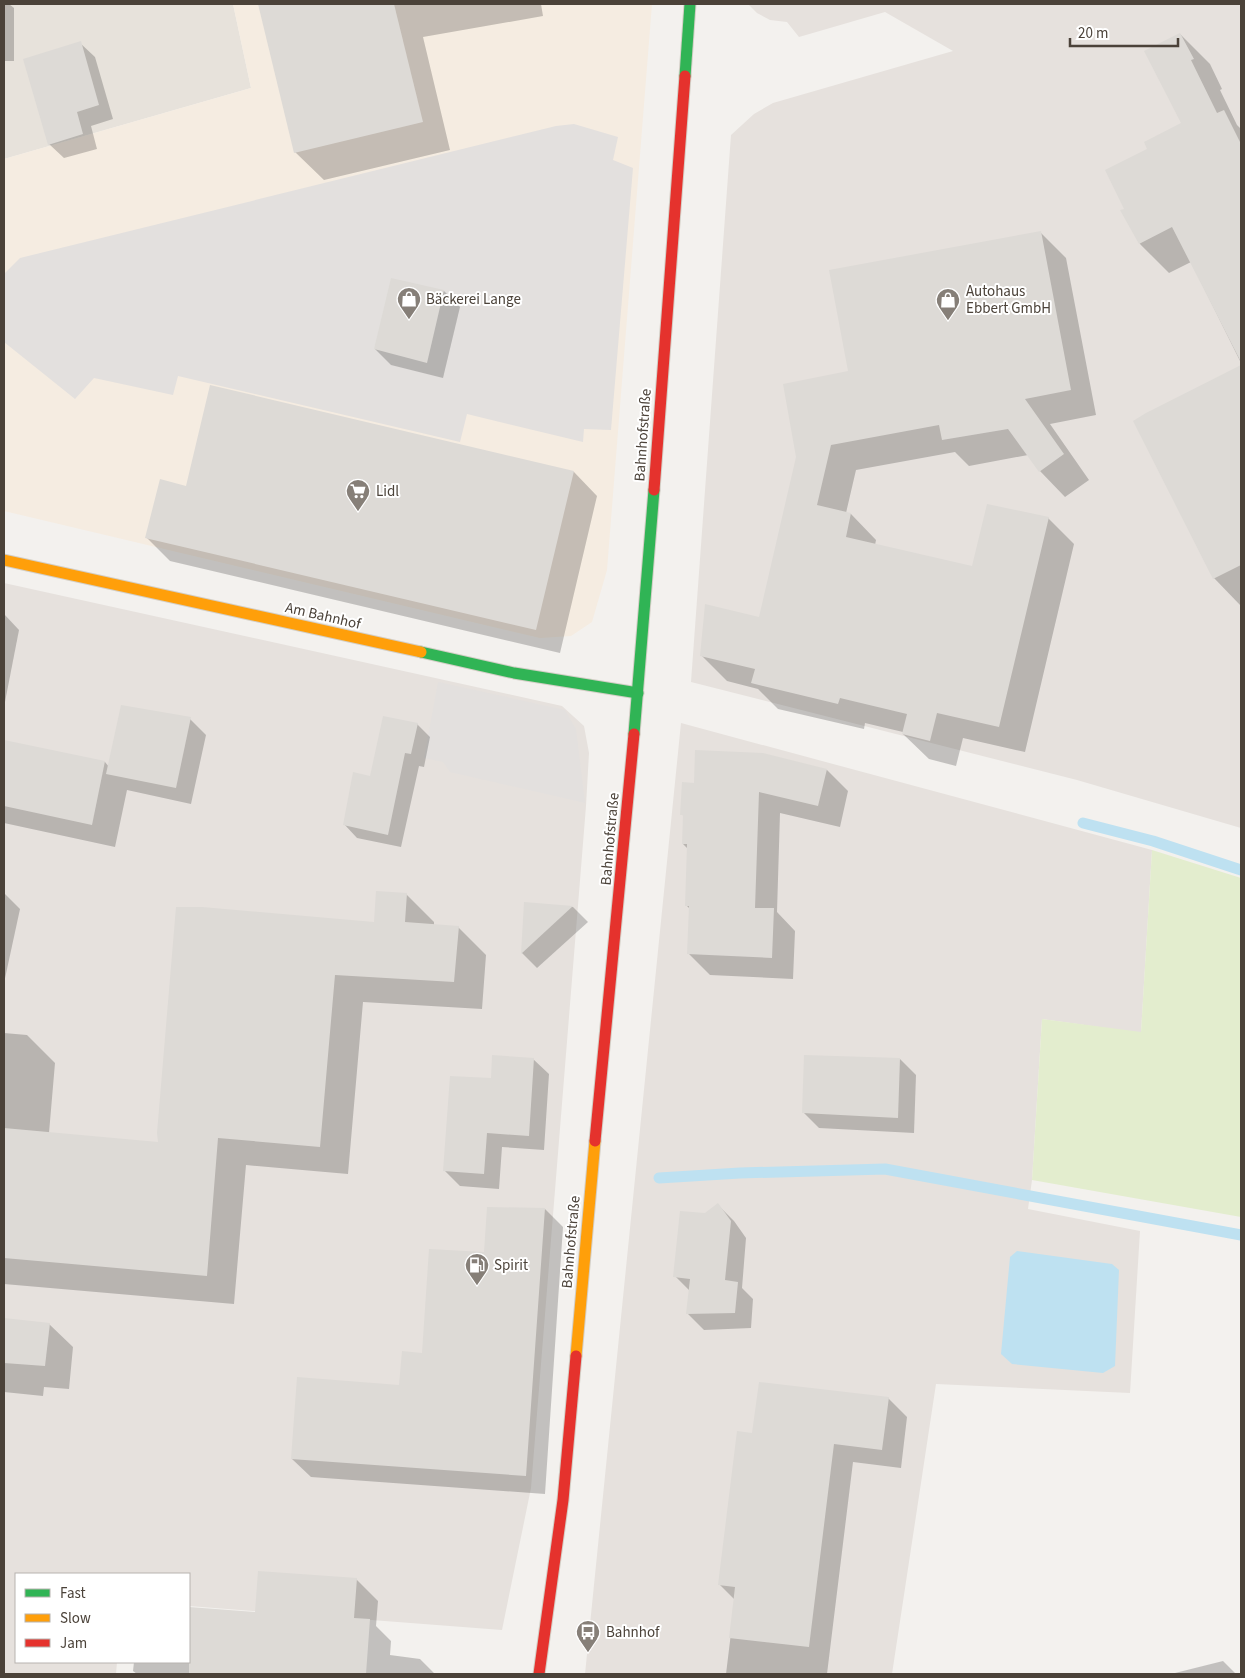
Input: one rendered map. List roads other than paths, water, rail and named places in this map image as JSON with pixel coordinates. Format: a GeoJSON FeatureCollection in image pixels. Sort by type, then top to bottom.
{"type":"FeatureCollection","features":[{"type":"Feature","properties":{"kind":"main road","name":"Bahnhofstraße"},"geometry":{"type":"LineString","coordinates":[[539,1674],[563,1500],[602,1059],[622,872],[638,693],[690,4]]}},
{"type":"Feature","properties":{"kind":"main road","name":"Am Bahnhof"},"geometry":{"type":"LineString","coordinates":[[4,560],[514,673],[638,693]]}},
{"type":"Feature","properties":{"kind":"water"},"geometry":{"type":"Polygon","coordinates":[[[1017,1251],[1112,1264],[1119,1270],[1115,1366],[1103,1373],[1012,1364],[1001,1354],[1010,1257],[1017,1251]]]}},
{"type":"Feature","properties":{"kind":"waterway"},"geometry":{"type":"LineString","coordinates":[[1083,823],[1153,841],[1241,870]]}},
{"type":"Feature","properties":{"kind":"waterway"},"geometry":{"type":"LineString","coordinates":[[659,1178],[740,1173],[885,1169],[1241,1235]]}},
{"type":"Feature","properties":{"kind":"place","name":"Bäckerei Lange"},"geometry":{"type":"Point","coordinates":[409,320]}},
{"type":"Feature","properties":{"kind":"place","name":"Autohaus Ebbert GmbH"},"geometry":{"type":"Point","coordinates":[948,321]}},
{"type":"Feature","properties":{"kind":"place","name":"Lidl"},"geometry":{"type":"Point","coordinates":[358,512]}},
{"type":"Feature","properties":{"kind":"place","name":"Spirit"},"geometry":{"type":"Point","coordinates":[477,1286]}},
{"type":"Feature","properties":{"kind":"place","name":"Bahnhof"},"geometry":{"type":"Point","coordinates":[588,1653]}}]}
